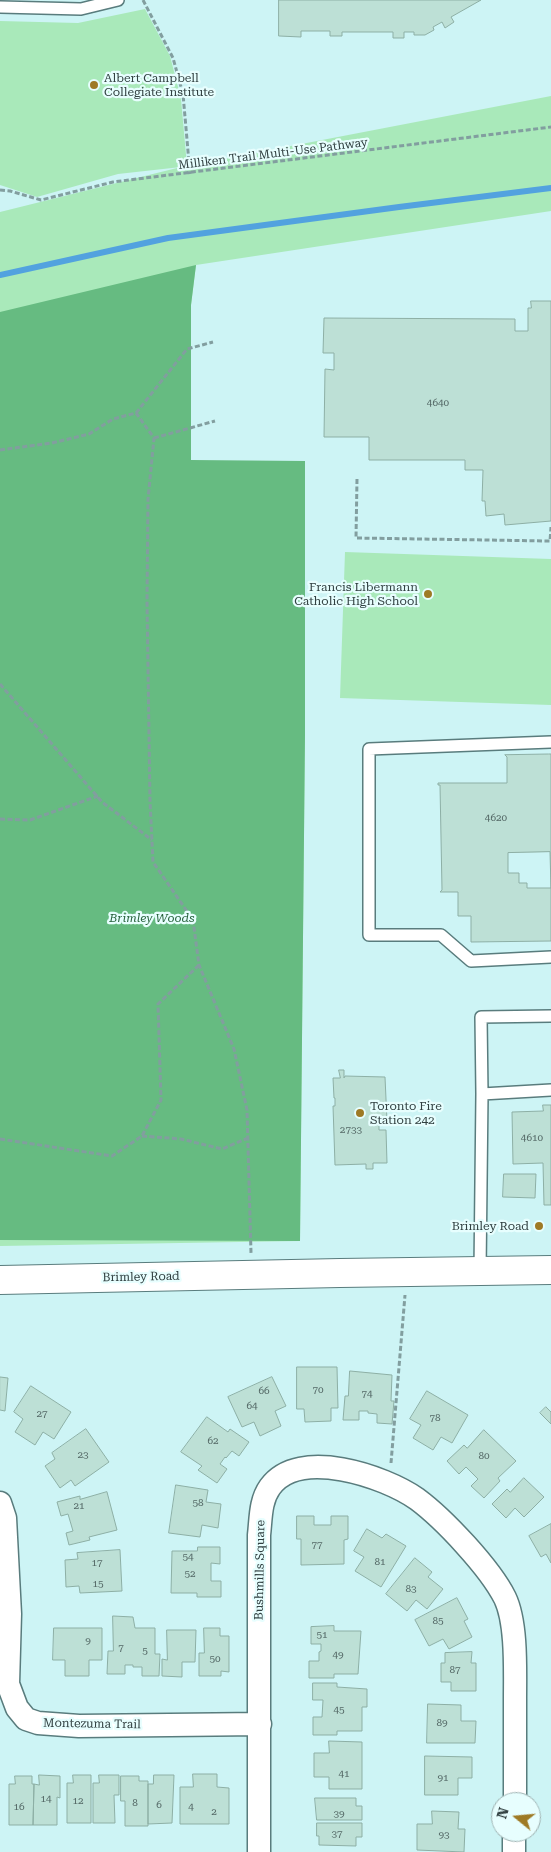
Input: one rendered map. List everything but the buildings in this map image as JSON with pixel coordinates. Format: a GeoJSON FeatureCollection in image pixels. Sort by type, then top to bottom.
{"type":"FeatureCollection","features":[{"type":"Feature","properties":{"kind":"main road","name":"Brimley Road"},"geometry":{"type":"LineString","coordinates":[[0,1280],[551,1270]]}},
{"type":"Feature","properties":{"kind":"street","name":"Bushmills Square"},"geometry":{"type":"LineString","coordinates":[[259,1852],[259,1534],[262,1503],[270,1487],[281,1476],[295,1469],[327,1468],[358,1472],[389,1484],[416,1499],[429,1510],[465,1545],[490,1575],[506,1599],[512,1626],[515,1668],[514,1792]]}},
{"type":"Feature","properties":{"kind":"street","name":"Montezuma Trail"},"geometry":{"type":"LineString","coordinates":[[0,1503],[5,1518],[10,1614],[8,1684],[17,1708],[26,1719],[38,1723],[79,1726],[260,1724]]}},
{"type":"Feature","properties":{"kind":"lane"},"geometry":{"type":"LineString","coordinates":[[0,7],[81,9],[118,0]]}},
{"type":"Feature","properties":{"kind":"lane"},"geometry":{"type":"LineString","coordinates":[[551,742],[368,749],[369,935],[441,935],[471,960],[551,957]]}},
{"type":"Feature","properties":{"kind":"lane"},"geometry":{"type":"LineString","coordinates":[[480,1271],[482,1094],[480,1017],[551,1016]]}},
{"type":"Feature","properties":{"kind":"lane"},"geometry":{"type":"LineString","coordinates":[[482,1094],[551,1090]]}},
{"type":"Feature","properties":{"kind":"path"},"geometry":{"type":"LineString","coordinates":[[143,0],[173,58],[183,94],[190,174]]}},
{"type":"Feature","properties":{"kind":"path","name":"Milliken Trail Multi-Use Pathway"},"geometry":{"type":"LineString","coordinates":[[0,190],[42,200],[113,182],[190,174],[551,127]]}},
{"type":"Feature","properties":{"kind":"path"},"geometry":{"type":"LineString","coordinates":[[0,450],[52,443],[90,434],[113,419],[136,413],[187,349],[213,342]]}},
{"type":"Feature","properties":{"kind":"path"},"geometry":{"type":"LineString","coordinates":[[136,413],[154,438],[148,499],[147,601],[153,862],[193,920],[199,965],[234,1049],[247,1110],[251,1275]]}},
{"type":"Feature","properties":{"kind":"path"},"geometry":{"type":"LineString","coordinates":[[154,438],[215,421]]}},
{"type":"Feature","properties":{"kind":"path"},"geometry":{"type":"LineString","coordinates":[[357,479],[356,538],[550,541],[551,527]]}},
{"type":"Feature","properties":{"kind":"path"},"geometry":{"type":"LineString","coordinates":[[0,684],[98,796],[152,840]]}},
{"type":"Feature","properties":{"kind":"path"},"geometry":{"type":"LineString","coordinates":[[0,819],[30,820],[98,796]]}},
{"type":"Feature","properties":{"kind":"path"},"geometry":{"type":"LineString","coordinates":[[0,1139],[112,1156],[142,1136],[161,1100],[158,1004],[199,965]]}},
{"type":"Feature","properties":{"kind":"path"},"geometry":{"type":"LineString","coordinates":[[142,1136],[181,1139],[222,1149],[248,1138]]}},
{"type":"Feature","properties":{"kind":"path"},"geometry":{"type":"LineString","coordinates":[[391,1455],[404,1315]]}},
{"type":"Feature","properties":{"kind":"green space","name":"Brimley Woods"},"geometry":{"type":"Polygon","coordinates":[[[145,9],[170,56],[181,99],[187,166],[551,96],[551,211],[196,265],[191,305],[186,735],[305,734],[300,1241],[0,1246],[0,212],[181,167],[118,174],[37,197],[0,185],[0,21],[78,23],[145,9]]]}},
{"type":"Feature","properties":{"kind":"green space","name":"Brimley Woods"},"geometry":{"type":"Polygon","coordinates":[[[196,265],[191,305],[191,460],[305,461],[305,734],[300,1241],[0,1240],[0,312],[196,265]]]}},
{"type":"Feature","properties":{"kind":"green space"},"geometry":{"type":"Polygon","coordinates":[[[345,552],[551,559],[551,705],[340,698],[345,552]]]}},
{"type":"Feature","properties":{"kind":"waterway"},"geometry":{"type":"LineString","coordinates":[[0,275],[168,238],[551,188]]}},
{"type":"Feature","properties":{"kind":"place","name":"Albert Campbell Collegiate Institute"},"geometry":{"type":"Point","coordinates":[94,85]}},
{"type":"Feature","properties":{"kind":"place","name":"Francis Libermann Catholic High School"},"geometry":{"type":"Point","coordinates":[428,594]}},
{"type":"Feature","properties":{"kind":"place","name":"Toronto Fire Station 242"},"geometry":{"type":"Point","coordinates":[360,1113]}},
{"type":"Feature","properties":{"kind":"place","name":"Brimley Road"},"geometry":{"type":"Point","coordinates":[539,1226]}}]}
